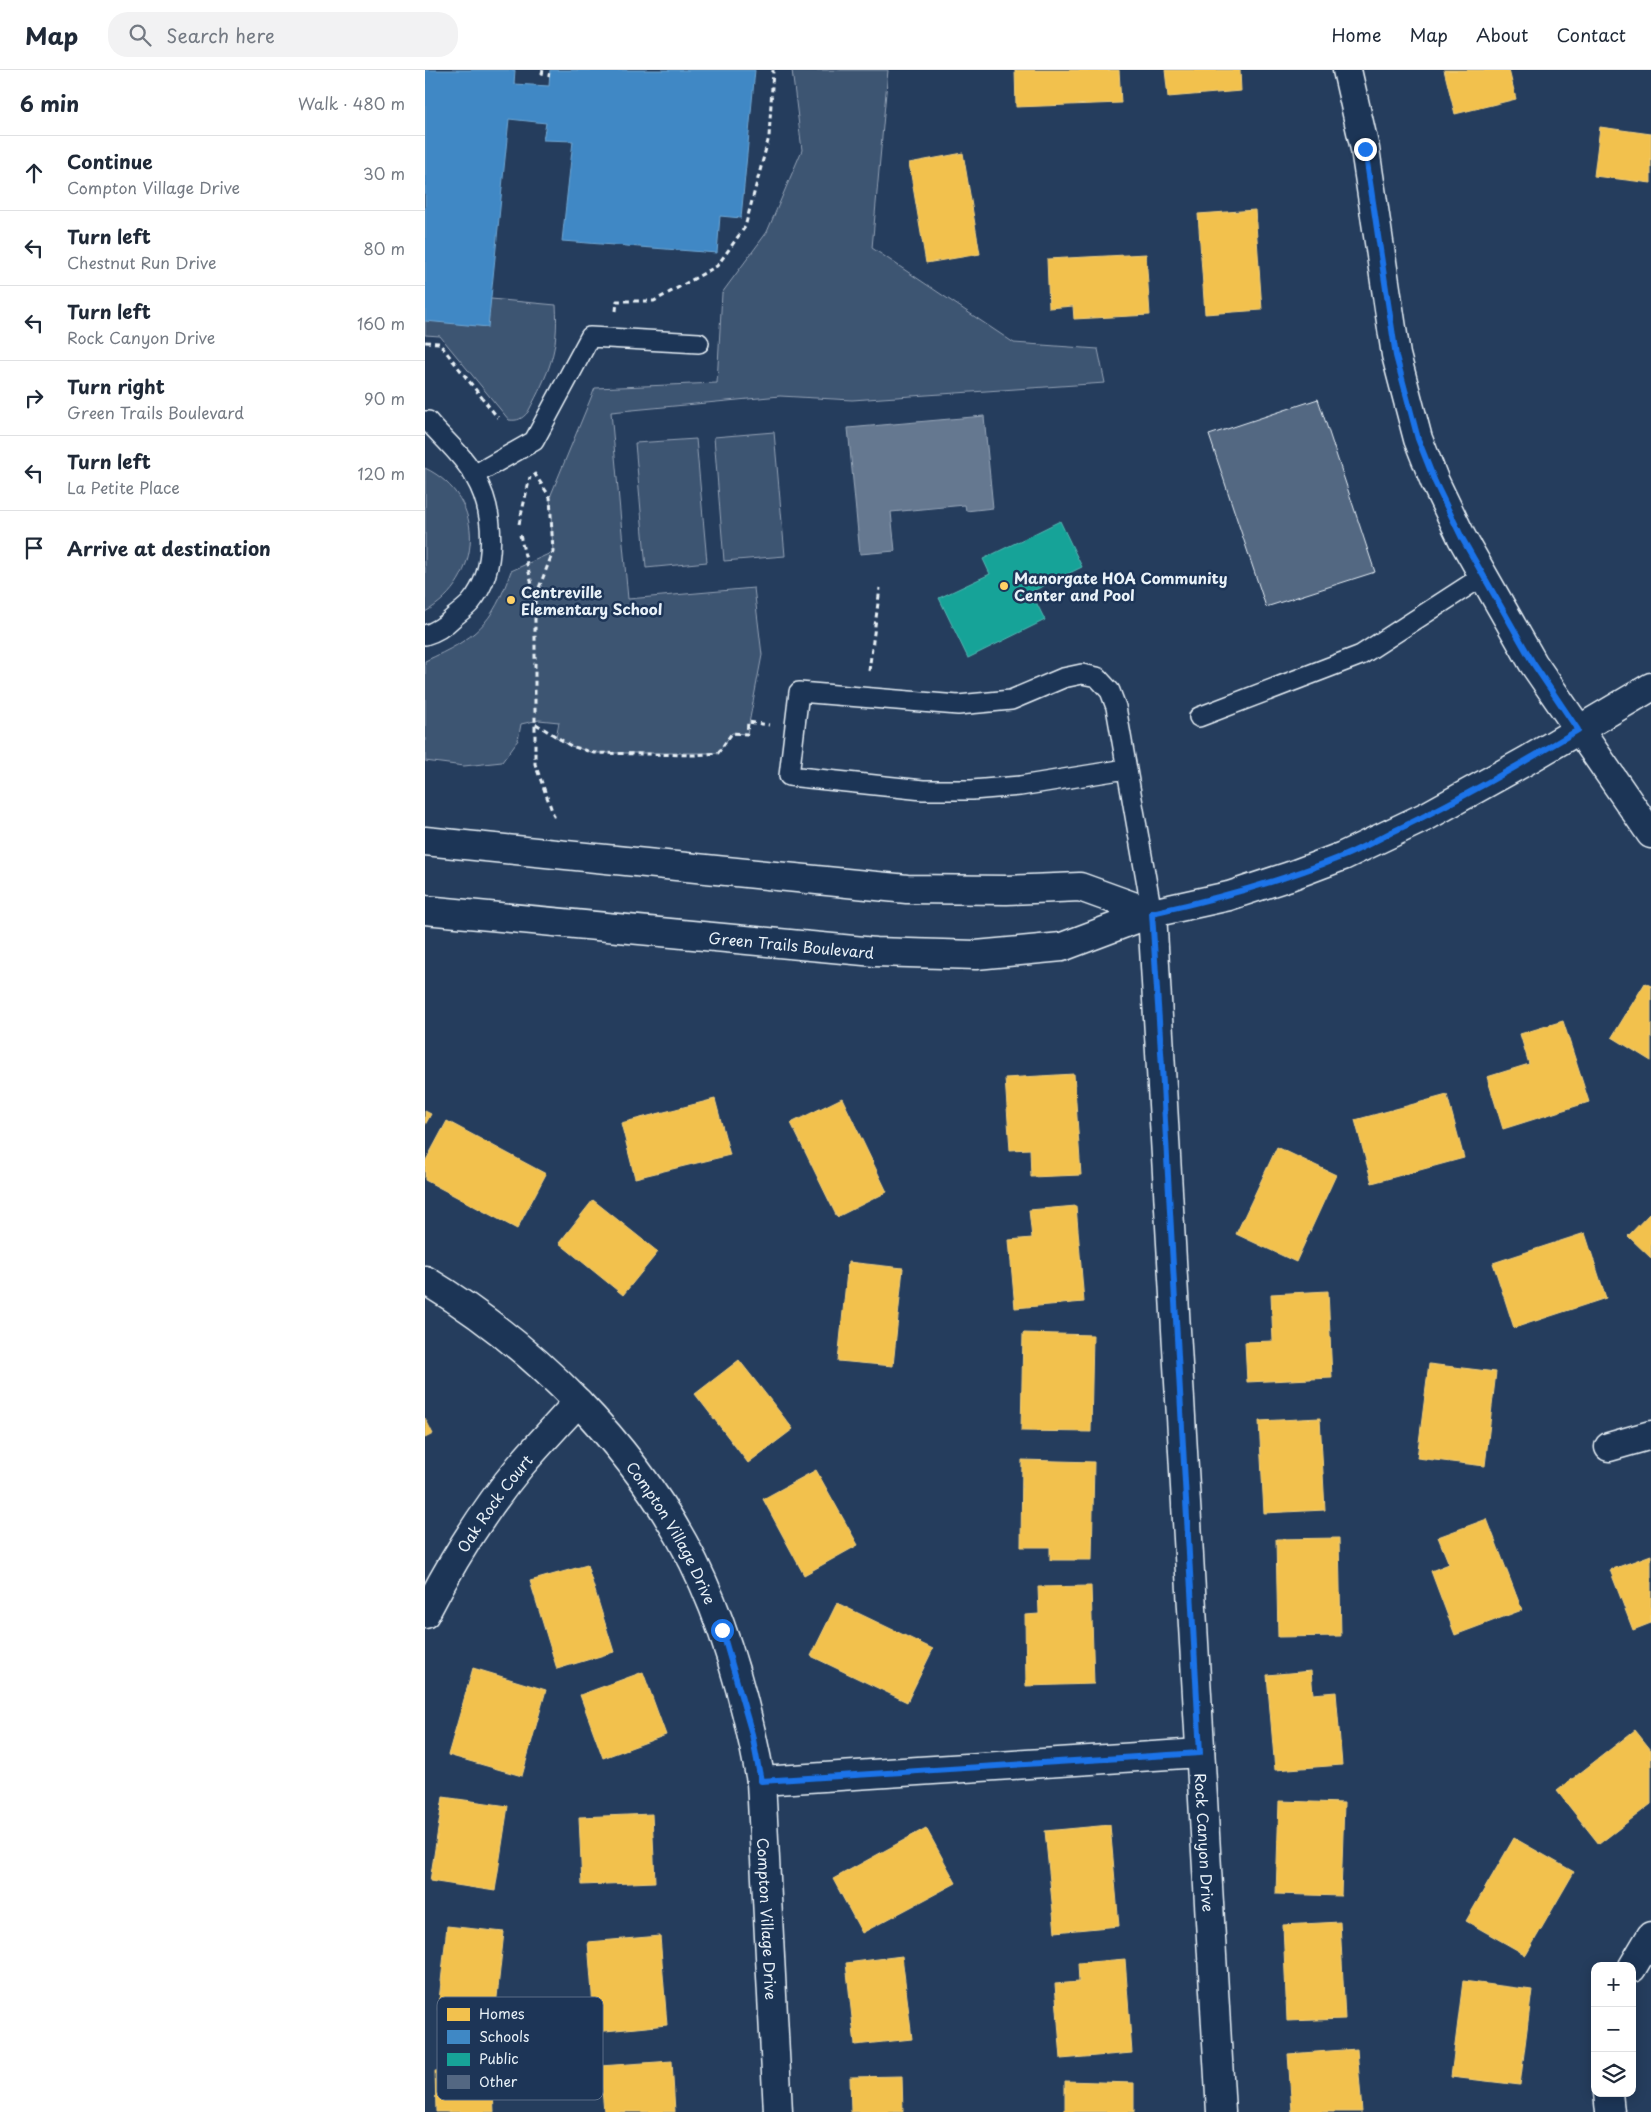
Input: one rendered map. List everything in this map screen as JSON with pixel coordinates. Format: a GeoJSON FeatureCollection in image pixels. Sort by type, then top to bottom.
{"type":"FeatureCollection","features":[{"type":"Feature","properties":{"kind":"street"},"geometry":{"type":"LineString","coordinates":[[1347,70],[1365,149],[1396,356],[1418,439],[1435,482],[1458,530],[1533,663],[1651,834]]}},
{"type":"Feature","properties":{"kind":"street","name":"Green Trails Boulevard"},"geometry":{"type":"LineString","coordinates":[[425,910],[875,952],[976,956],[1062,947],[1152,913],[1229,896],[1291,876],[1343,856],[1427,816],[1651,688]]}},
{"type":"Feature","properties":{"kind":"street"},"geometry":{"type":"LineString","coordinates":[[425,841],[907,889],[1007,890],[1080,886],[1152,913]]}},
{"type":"Feature","properties":{"kind":"street","name":"Rock Canyon Drive"},"geometry":{"type":"LineString","coordinates":[[1152,913],[1221,2112]]}},
{"type":"Feature","properties":{"kind":"street","name":"Compton Village Drive"},"geometry":{"type":"LineString","coordinates":[[425,1280],[453,1297],[520,1347],[578,1402],[600,1426],[647,1486],[679,1536],[693,1562],[722,1630],[752,1734],[761,1781],[778,2112]]}},
{"type":"Feature","properties":{"kind":"street","name":"Oak Rock Court"},"geometry":{"type":"LineString","coordinates":[[425,1614],[444,1577],[476,1525],[521,1466],[578,1402]]}},
{"type":"Feature","properties":{"kind":"street"},"geometry":{"type":"LineString","coordinates":[[1609,1447],[1651,1435]]}},
{"type":"Feature","properties":{"kind":"street"},"geometry":{"type":"LineString","coordinates":[[761,1781],[1200,1753]]}},
{"type":"Feature","properties":{"kind":"street"},"geometry":{"type":"LineString","coordinates":[[1636,1962],[1651,1936]]}},
{"type":"Feature","properties":{"kind":"street"},"geometry":{"type":"LineString","coordinates":[[1608,2097],[1609,2112]]}},
{"type":"Feature","properties":{"kind":"lane"},"geometry":{"type":"LineString","coordinates":[[475,475],[534,442],[589,337],[699,343]]}},
{"type":"Feature","properties":{"kind":"lane"},"geometry":{"type":"LineString","coordinates":[[425,421],[428,421],[475,475],[489,515],[492,536],[486,569],[472,601],[445,625],[425,635]]}},
{"type":"Feature","properties":{"kind":"lane"},"geometry":{"type":"LineString","coordinates":[[1199,717],[1361,655],[1483,576]]}},
{"type":"Feature","properties":{"kind":"lane"},"geometry":{"type":"LineString","coordinates":[[1126,768],[1020,786],[972,790],[923,790],[789,776],[799,692],[967,704],[1011,700],[1063,678],[1082,674],[1097,678],[1110,691],[1115,707],[1126,768],[1152,913]]}},
{"type":"Feature","properties":{"kind":"path"},"geometry":{"type":"LineString","coordinates":[[543,70],[543,73],[550,75]]}},
{"type":"Feature","properties":{"kind":"path"},"geometry":{"type":"LineString","coordinates":[[614,339],[617,301],[654,301],[717,266],[745,227],[769,137],[773,70]]}},
{"type":"Feature","properties":{"kind":"path"},"geometry":{"type":"LineString","coordinates":[[425,342],[439,343],[498,418]]}},
{"type":"Feature","properties":{"kind":"path"},"geometry":{"type":"LineString","coordinates":[[535,598],[553,552],[550,497],[531,468],[519,529],[535,598],[535,764],[555,819]]}},
{"type":"Feature","properties":{"kind":"path"},"geometry":{"type":"LineString","coordinates":[[865,697],[881,588]]}},
{"type":"Feature","properties":{"kind":"path"},"geometry":{"type":"LineString","coordinates":[[535,724],[571,746],[594,753],[695,755],[718,753],[732,733],[747,734],[748,722],[795,729]]}},
{"type":"Feature","properties":{"kind":"shaded area"},"geometry":{"type":"Polygon","coordinates":[[[792,70],[888,70],[872,248],[1014,343],[1098,349],[1105,383],[852,400],[780,396],[611,412],[628,599],[754,588],[762,655],[747,734],[732,733],[718,753],[594,753],[571,746],[556,738],[559,722],[539,720],[521,724],[518,740],[502,762],[464,766],[425,761],[425,661],[457,645],[480,628],[497,605],[511,571],[553,552],[550,497],[595,388],[717,383],[722,293],[767,232],[802,150],[792,70]]]}},
{"type":"Feature","properties":{"kind":"shaded area"},"geometry":{"type":"Polygon","coordinates":[[[491,299],[556,305],[556,336],[547,373],[528,412],[517,420],[509,420],[440,336],[425,335],[425,321],[491,299]]]}},
{"type":"Feature","properties":{"kind":"shaded area"},"geometry":{"type":"Polygon","coordinates":[[[984,416],[993,508],[966,511],[965,505],[891,512],[895,551],[860,554],[848,428],[984,416]]]}},
{"type":"Feature","properties":{"kind":"shaded area"},"geometry":{"type":"Polygon","coordinates":[[[774,432],[785,556],[724,561],[714,437],[774,432]]]}},
{"type":"Feature","properties":{"kind":"shaded area"},"geometry":{"type":"Polygon","coordinates":[[[696,439],[707,562],[646,568],[635,443],[696,439]]]}},
{"type":"Feature","properties":{"kind":"shaded area"},"geometry":{"type":"Polygon","coordinates":[[[425,468],[445,481],[460,499],[468,518],[470,539],[467,560],[458,580],[444,598],[425,612],[425,468]]]}},
{"type":"Feature","properties":{"kind":"building: Homes"},"geometry":{"type":"Polygon","coordinates":[[[1015,70],[1119,70],[1121,103],[1016,107],[1015,70]]]}},
{"type":"Feature","properties":{"kind":"building: Homes"},"geometry":{"type":"Polygon","coordinates":[[[1165,70],[1240,70],[1241,91],[1168,97],[1165,70]]]}},
{"type":"Feature","properties":{"kind":"building: Homes"},"geometry":{"type":"Polygon","coordinates":[[[1444,70],[1509,70],[1516,99],[1455,114],[1444,70]]]}},
{"type":"Feature","properties":{"kind":"building: Homes"},"geometry":{"type":"Polygon","coordinates":[[[1600,127],[1651,134],[1651,183],[1594,176],[1600,127]]]}},
{"type":"Feature","properties":{"kind":"building: Homes"},"geometry":{"type":"Polygon","coordinates":[[[963,153],[980,254],[926,263],[909,163],[963,153]]]}},
{"type":"Feature","properties":{"kind":"building: Homes"},"geometry":{"type":"Polygon","coordinates":[[[1255,210],[1262,310],[1205,314],[1198,214],[1255,210]]]}},
{"type":"Feature","properties":{"kind":"building: Homes"},"geometry":{"type":"Polygon","coordinates":[[[1146,254],[1150,315],[1074,319],[1073,306],[1049,308],[1047,259],[1146,254]]]}},
{"type":"Feature","properties":{"kind":"building: Homes"},"geometry":{"type":"Polygon","coordinates":[[[1645,983],[1651,986],[1651,1061],[1612,1037],[1645,983]]]}},
{"type":"Feature","properties":{"kind":"building: Homes"},"geometry":{"type":"Polygon","coordinates":[[[1563,1021],[1589,1102],[1503,1129],[1487,1077],[1529,1064],[1520,1034],[1563,1021]]]}},
{"type":"Feature","properties":{"kind":"building: Homes"},"geometry":{"type":"Polygon","coordinates":[[[1074,1074],[1081,1175],[1031,1177],[1030,1149],[1010,1150],[1005,1078],[1074,1074]]]}},
{"type":"Feature","properties":{"kind":"building: Homes"},"geometry":{"type":"Polygon","coordinates":[[[1447,1095],[1464,1158],[1372,1183],[1355,1120],[1447,1095]]]}},
{"type":"Feature","properties":{"kind":"building: Homes"},"geometry":{"type":"Polygon","coordinates":[[[842,1098],[887,1192],[837,1217],[791,1123],[842,1098]]]}},
{"type":"Feature","properties":{"kind":"building: Homes"},"geometry":{"type":"Polygon","coordinates":[[[715,1099],[730,1155],[635,1178],[621,1123],[715,1099]]]}},
{"type":"Feature","properties":{"kind":"building: Homes"},"geometry":{"type":"Polygon","coordinates":[[[425,1111],[431,1114],[425,1125],[425,1111]]]}},
{"type":"Feature","properties":{"kind":"building: Homes"},"geometry":{"type":"Polygon","coordinates":[[[447,1121],[546,1174],[517,1229],[425,1180],[425,1162],[447,1121]]]}},
{"type":"Feature","properties":{"kind":"building: Homes"},"geometry":{"type":"Polygon","coordinates":[[[1277,1147],[1336,1175],[1296,1262],[1236,1234],[1277,1147]]]}},
{"type":"Feature","properties":{"kind":"building: Homes"},"geometry":{"type":"Polygon","coordinates":[[[593,1200],[658,1252],[623,1295],[559,1243],[593,1200]]]}},
{"type":"Feature","properties":{"kind":"building: Homes"},"geometry":{"type":"Polygon","coordinates":[[[1076,1206],[1084,1302],[1015,1308],[1009,1240],[1032,1238],[1029,1210],[1076,1206]]]}},
{"type":"Feature","properties":{"kind":"building: Homes"},"geometry":{"type":"Polygon","coordinates":[[[1651,1212],[1651,1258],[1628,1236],[1651,1212]]]}},
{"type":"Feature","properties":{"kind":"building: Homes"},"geometry":{"type":"Polygon","coordinates":[[[1585,1233],[1606,1298],[1514,1328],[1493,1263],[1585,1233]]]}},
{"type":"Feature","properties":{"kind":"building: Homes"},"geometry":{"type":"Polygon","coordinates":[[[848,1262],[903,1268],[893,1366],[838,1361],[848,1262]]]}},
{"type":"Feature","properties":{"kind":"building: Homes"},"geometry":{"type":"Polygon","coordinates":[[[1328,1291],[1332,1378],[1247,1382],[1245,1342],[1273,1341],[1271,1294],[1328,1291]]]}},
{"type":"Feature","properties":{"kind":"building: Homes"},"geometry":{"type":"Polygon","coordinates":[[[1023,1333],[1093,1335],[1091,1432],[1021,1431],[1023,1333]]]}},
{"type":"Feature","properties":{"kind":"building: Homes"},"geometry":{"type":"Polygon","coordinates":[[[739,1360],[793,1429],[748,1463],[695,1394],[739,1360]]]}},
{"type":"Feature","properties":{"kind":"building: Homes"},"geometry":{"type":"Polygon","coordinates":[[[1429,1364],[1496,1372],[1485,1466],[1417,1458],[1429,1364]]]}},
{"type":"Feature","properties":{"kind":"building: Homes"},"geometry":{"type":"Polygon","coordinates":[[[425,1418],[433,1434],[425,1438],[425,1418]]]}},
{"type":"Feature","properties":{"kind":"building: Homes"},"geometry":{"type":"Polygon","coordinates":[[[1320,1418],[1325,1510],[1264,1513],[1259,1421],[1320,1418]]]}},
{"type":"Feature","properties":{"kind":"building: Homes"},"geometry":{"type":"Polygon","coordinates":[[[1022,1460],[1094,1462],[1092,1560],[1050,1560],[1050,1547],[1021,1547],[1022,1460]]]}},
{"type":"Feature","properties":{"kind":"building: Homes"},"geometry":{"type":"Polygon","coordinates":[[[816,1470],[858,1545],[804,1575],[763,1499],[816,1470]]]}},
{"type":"Feature","properties":{"kind":"building: Homes"},"geometry":{"type":"Polygon","coordinates":[[[1487,1519],[1522,1610],[1455,1635],[1431,1571],[1449,1564],[1438,1537],[1487,1519]]]}},
{"type":"Feature","properties":{"kind":"building: Homes"},"geometry":{"type":"Polygon","coordinates":[[[1339,1538],[1341,1636],[1278,1637],[1276,1539],[1339,1538]]]}},
{"type":"Feature","properties":{"kind":"building: Homes"},"geometry":{"type":"Polygon","coordinates":[[[1651,1555],[1651,1623],[1633,1630],[1610,1570],[1651,1555]]]}},
{"type":"Feature","properties":{"kind":"building: Homes"},"geometry":{"type":"Polygon","coordinates":[[[587,1565],[614,1652],[557,1669],[530,1581],[587,1565]]]}},
{"type":"Feature","properties":{"kind":"building: Homes"},"geometry":{"type":"Polygon","coordinates":[[[1091,1586],[1094,1684],[1026,1686],[1025,1615],[1039,1614],[1038,1587],[1091,1586]]]}},
{"type":"Feature","properties":{"kind":"building: Homes"},"geometry":{"type":"Polygon","coordinates":[[[837,1603],[933,1649],[907,1702],[811,1656],[837,1603]]]}},
{"type":"Feature","properties":{"kind":"building: Homes"},"geometry":{"type":"Polygon","coordinates":[[[473,1668],[546,1690],[522,1776],[448,1755],[473,1668]]]}},
{"type":"Feature","properties":{"kind":"building: Homes"},"geometry":{"type":"Polygon","coordinates":[[[1311,1671],[1313,1694],[1336,1692],[1342,1765],[1275,1770],[1267,1675],[1311,1671]]]}},
{"type":"Feature","properties":{"kind":"building: Homes"},"geometry":{"type":"Polygon","coordinates":[[[643,1672],[666,1735],[603,1758],[580,1695],[643,1672]]]}},
{"type":"Feature","properties":{"kind":"building: Homes"},"geometry":{"type":"Polygon","coordinates":[[[1635,1730],[1651,1750],[1651,1804],[1599,1844],[1557,1791],[1635,1730]]]}},
{"type":"Feature","properties":{"kind":"building: Homes"},"geometry":{"type":"Polygon","coordinates":[[[443,1797],[508,1806],[495,1891],[430,1881],[443,1797]]]}},
{"type":"Feature","properties":{"kind":"building: Homes"},"geometry":{"type":"Polygon","coordinates":[[[1279,1801],[1344,1803],[1341,1896],[1276,1894],[1279,1801]]]}},
{"type":"Feature","properties":{"kind":"building: Homes"},"geometry":{"type":"Polygon","coordinates":[[[652,1814],[655,1882],[582,1885],[579,1817],[652,1814]]]}},
{"type":"Feature","properties":{"kind":"building: Homes"},"geometry":{"type":"Polygon","coordinates":[[[1110,1825],[1119,1926],[1055,1932],[1045,1831],[1110,1825]]]}},
{"type":"Feature","properties":{"kind":"building: Homes"},"geometry":{"type":"Polygon","coordinates":[[[926,1828],[956,1883],[862,1933],[833,1879],[926,1828]]]}},
{"type":"Feature","properties":{"kind":"building: Homes"},"geometry":{"type":"Polygon","coordinates":[[[1514,1838],[1574,1872],[1526,1955],[1466,1921],[1514,1838]]]}},
{"type":"Feature","properties":{"kind":"building: Homes"},"geometry":{"type":"Polygon","coordinates":[[[1340,1922],[1345,2019],[1287,2021],[1283,1925],[1340,1922]]]}},
{"type":"Feature","properties":{"kind":"building: Homes"},"geometry":{"type":"Polygon","coordinates":[[[447,1926],[504,1932],[497,1997],[439,1997],[447,1926]]]}},
{"type":"Feature","properties":{"kind":"building: Homes"},"geometry":{"type":"Polygon","coordinates":[[[660,1936],[667,2025],[603,2031],[603,1997],[592,1997],[588,1942],[660,1936]]]}},
{"type":"Feature","properties":{"kind":"building: Homes"},"geometry":{"type":"Polygon","coordinates":[[[902,1956],[912,2039],[855,2045],[846,1963],[902,1956]]]}},
{"type":"Feature","properties":{"kind":"building: Homes"},"geometry":{"type":"Polygon","coordinates":[[[1125,1959],[1132,2053],[1061,2059],[1055,1984],[1079,1982],[1078,1963],[1125,1959]]]}},
{"type":"Feature","properties":{"kind":"building: Homes"},"geometry":{"type":"Polygon","coordinates":[[[1463,1981],[1532,1990],[1520,2085],[1451,2077],[1463,1981]]]}},
{"type":"Feature","properties":{"kind":"building: Homes"},"geometry":{"type":"Polygon","coordinates":[[[1357,2049],[1362,2112],[1292,2112],[1288,2054],[1357,2049]]]}},
{"type":"Feature","properties":{"kind":"building: Homes"},"geometry":{"type":"Polygon","coordinates":[[[672,2061],[675,2112],[604,2112],[603,2066],[672,2061]]]}},
{"type":"Feature","properties":{"kind":"building: Homes"},"geometry":{"type":"Polygon","coordinates":[[[435,2071],[437,2071],[437,2100],[493,2100],[494,2112],[436,2112],[435,2071]]]}},
{"type":"Feature","properties":{"kind":"building: Homes"},"geometry":{"type":"Polygon","coordinates":[[[902,2076],[903,2112],[851,2112],[850,2077],[902,2076]]]}},
{"type":"Feature","properties":{"kind":"building: Homes"},"geometry":{"type":"Polygon","coordinates":[[[1065,2081],[1134,2083],[1134,2112],[1065,2112],[1065,2081]]]}},
{"type":"Feature","properties":{"kind":"building: Schools"},"geometry":{"type":"Polygon","coordinates":[[[425,70],[515,70],[514,84],[549,86],[550,70],[755,70],[741,218],[720,216],[717,253],[562,241],[573,141],[543,140],[546,123],[509,119],[488,327],[425,321],[425,70]]]}},
{"type":"Feature","properties":{"kind":"building: Public","name":"Manorgate HOA Community Center and Pool"},"geometry":{"type":"Polygon","coordinates":[[[1060,521],[1082,567],[1031,592],[1045,620],[968,658],[939,598],[990,574],[983,559],[1060,521]]]}},
{"type":"Feature","properties":{"kind":"building: Other"},"geometry":{"type":"Polygon","coordinates":[[[1318,399],[1375,572],[1266,607],[1209,435],[1318,399]]]}},
{"type":"Feature","properties":{"kind":"place","name":"Manorgate HOA Community Center and Pool"},"geometry":{"type":"Point","coordinates":[1004,586]}},
{"type":"Feature","properties":{"kind":"place","name":"Centreville Elementary School"},"geometry":{"type":"Point","coordinates":[511,600]}},
{"type":"Feature","properties":{"kind":"route"},"geometry":{"type":"LineString","coordinates":[[722,1630],[752,1734],[761,1781],[1200,1753],[1152,913],[1229,896],[1291,876],[1343,856],[1427,816],[1578,730],[1533,663],[1462,538],[1435,482],[1418,439],[1396,356],[1365,149]]}}]}
